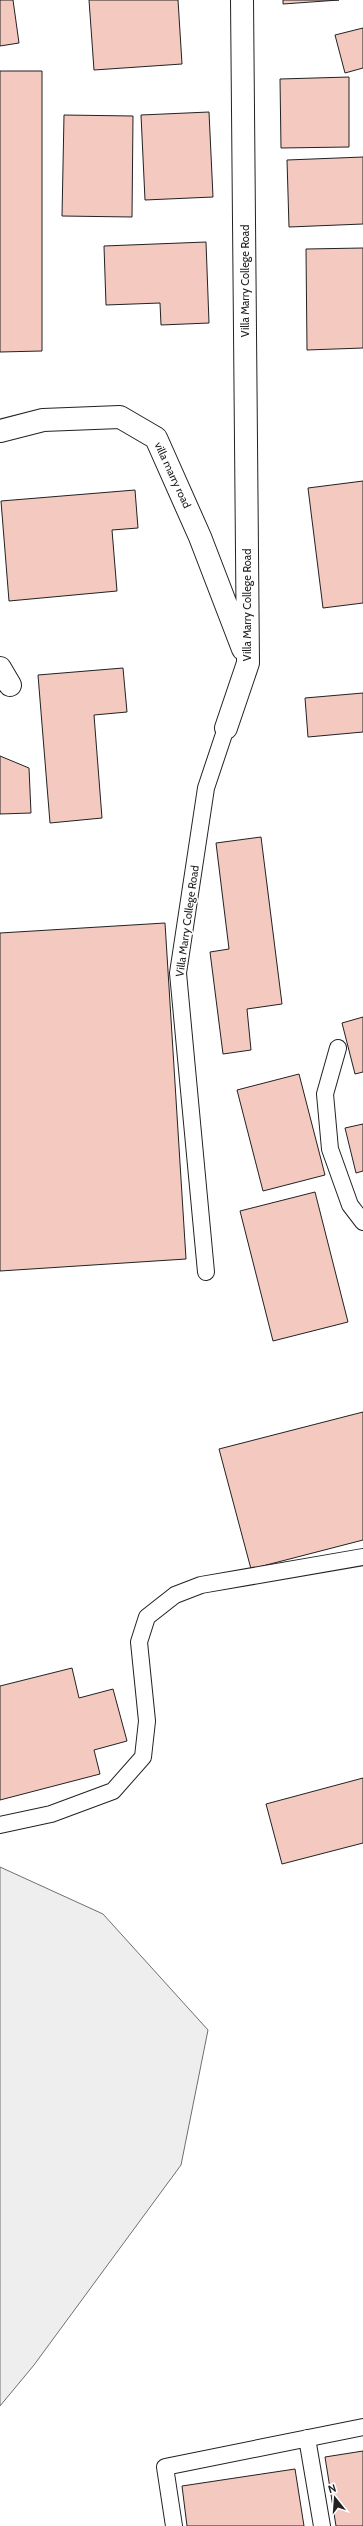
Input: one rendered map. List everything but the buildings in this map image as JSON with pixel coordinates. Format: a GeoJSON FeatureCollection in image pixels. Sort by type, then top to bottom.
{"type":"FeatureCollection","features":[{"type":"Feature","properties":{"kind":"street","name":"Villa Marry College Road"},"geometry":{"type":"LineString","coordinates":[[226,728],[248,663],[242,0]]}},
{"type":"Feature","properties":{"kind":"street","name":"villa marry road"},"geometry":{"type":"LineString","coordinates":[[0,431],[43,420],[120,417],[156,438],[200,537],[248,663]]}},
{"type":"Feature","properties":{"kind":"lane","name":"Villa Marry College Road"},"geometry":{"type":"LineString","coordinates":[[206,1272],[178,973],[206,788],[226,728]]}},
{"type":"Feature","properties":{"kind":"lane"},"geometry":{"type":"LineString","coordinates":[[338,1048],[325,1094],[330,1149],[350,1205],[363,1222]]}},
{"type":"Feature","properties":{"kind":"lane"},"geometry":{"type":"LineString","coordinates":[[0,1825],[51,1814],[112,1791],[143,1757],[147,1721],[139,1642],[147,1617],[175,1595],[201,1585],[363,1557]]}},
{"type":"Feature","properties":{"kind":"lane"},"geometry":{"type":"LineString","coordinates":[[174,2526],[165,2467],[363,2427]]}},
{"type":"Feature","properties":{"kind":"lane"},"geometry":{"type":"LineString","coordinates":[[307,2438],[322,2526]]}},
{"type":"Feature","properties":{"kind":"shaded area"},"geometry":{"type":"Polygon","coordinates":[[[0,1867],[103,1914],[208,2030],[181,2165],[34,2365],[0,2406],[0,1867]]]}}]}
